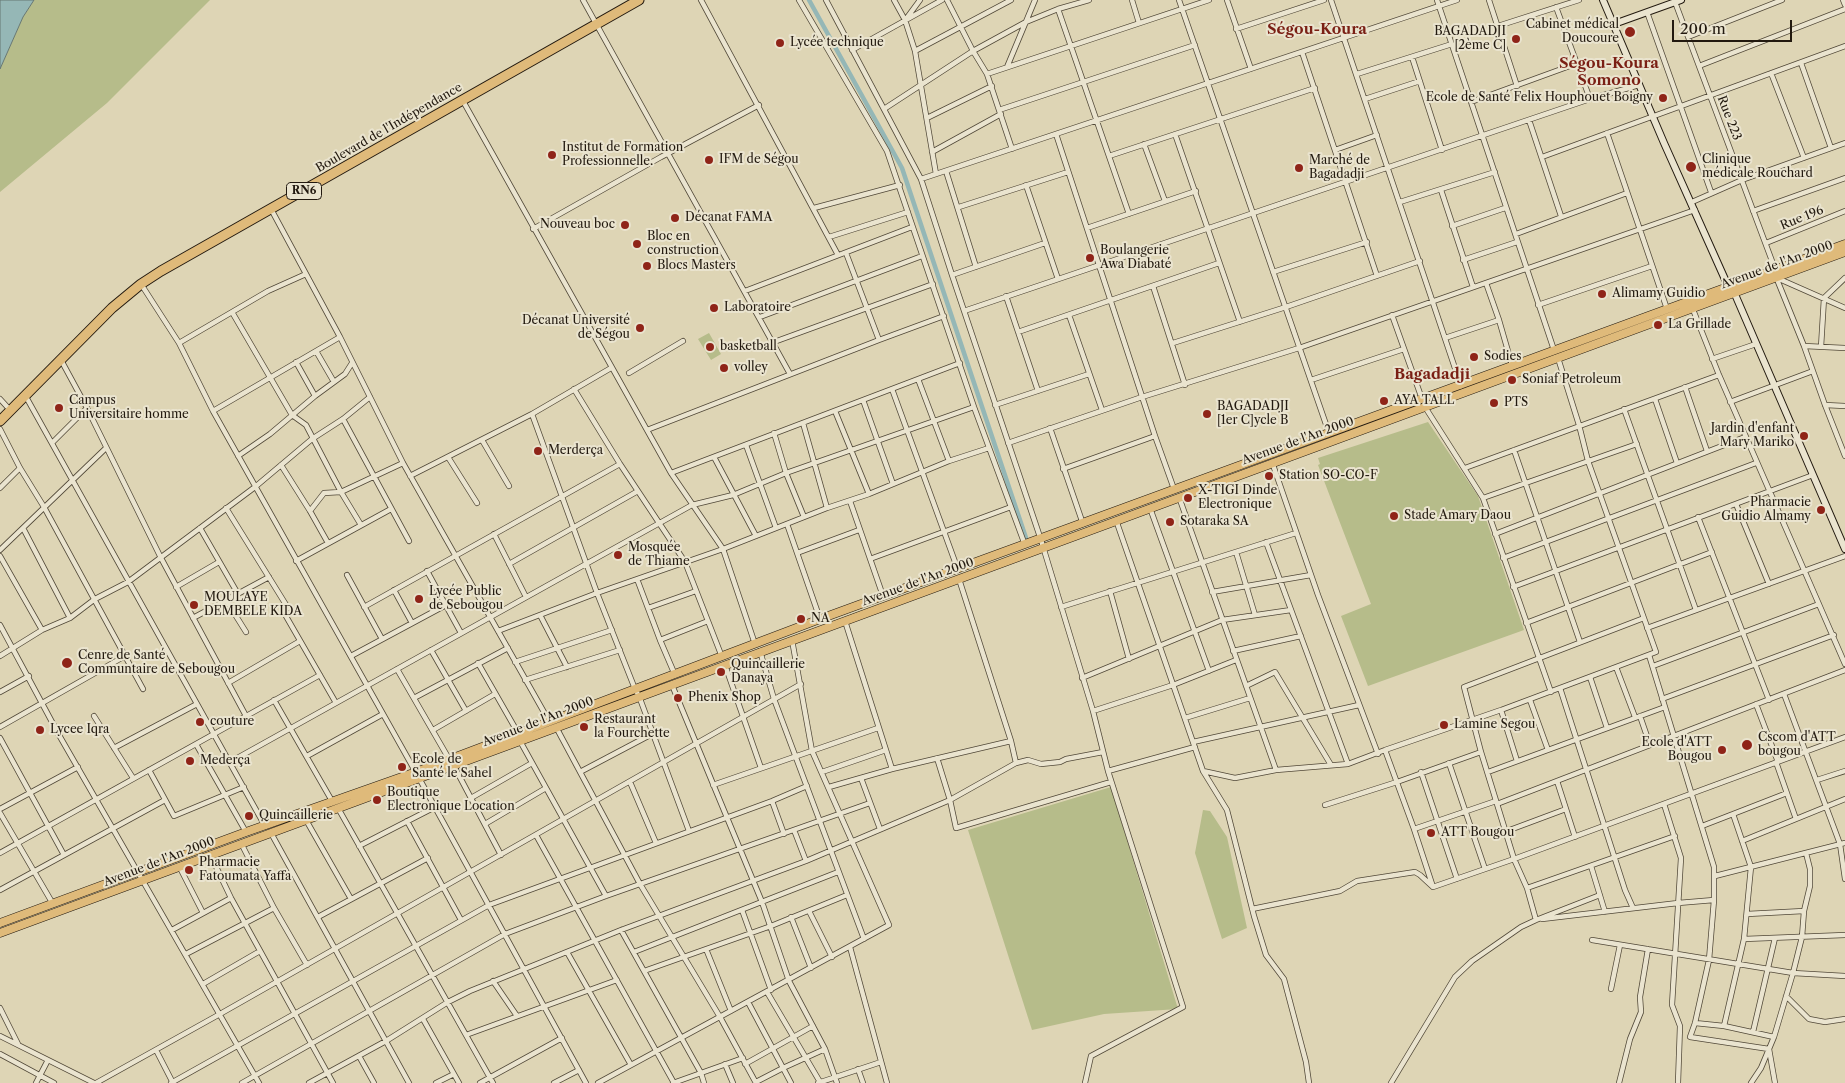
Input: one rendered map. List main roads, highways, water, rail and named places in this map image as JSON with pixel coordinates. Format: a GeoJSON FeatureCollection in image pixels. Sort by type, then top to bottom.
{"type":"FeatureCollection","features":[{"type":"Feature","properties":{"kind":"highway","name":"Boulevard de l'Indépendance"},"geometry":{"type":"LineString","coordinates":[[0,421],[112,308],[141,284],[639,0]]}},
{"type":"Feature","properties":{"kind":"main road","name":"Avenue de l'An 2000"},"geometry":{"type":"LineString","coordinates":[[0,933],[338,808],[417,775],[637,692],[722,657],[792,640],[845,621],[1025,546],[1042,544],[1083,524],[1177,494],[1462,388],[1734,292],[1845,244]]}},
{"type":"Feature","properties":{"kind":"main road","name":"Avenue de l'An 2000"},"geometry":{"type":"LineString","coordinates":[[1462,388],[1512,365],[1556,354],[1728,286],[1845,252]]}},
{"type":"Feature","properties":{"kind":"main road","name":"Avenue de l'An 2000"},"geometry":{"type":"LineString","coordinates":[[1271,459],[1329,433],[1423,403]]}},
{"type":"Feature","properties":{"kind":"main road","name":"Avenue de l'An 2000"},"geometry":{"type":"LineString","coordinates":[[637,692],[672,685],[725,665],[820,620],[1150,508],[1177,494]]}},
{"type":"Feature","properties":{"kind":"main road","name":"Avenue de l'An 2000"},"geometry":{"type":"LineString","coordinates":[[0,923],[332,801],[417,775]]}},
{"type":"Feature","properties":{"kind":"water"},"geometry":{"type":"Polygon","coordinates":[[[0,0],[34,0],[23,17],[0,69],[0,0]]]}},
{"type":"Feature","properties":{"kind":"waterway"},"geometry":{"type":"LineString","coordinates":[[809,0],[902,168],[1027,541]]}},
{"type":"Feature","properties":{"kind":"place","name":"Cabinet médical Doucoure"},"geometry":{"type":"Point","coordinates":[1630,32]}},
{"type":"Feature","properties":{"kind":"place","name":"BAGADADJI [2ème C]"},"geometry":{"type":"Point","coordinates":[1516,39]}},
{"type":"Feature","properties":{"kind":"place","name":"Lycée technique"},"geometry":{"type":"Point","coordinates":[780,43]}},
{"type":"Feature","properties":{"kind":"place","name":"Ecole de Santé Felix Houphouet Boigny"},"geometry":{"type":"Point","coordinates":[1663,98]}},
{"type":"Feature","properties":{"kind":"place","name":"Institut de Formation Professionnelle."},"geometry":{"type":"Point","coordinates":[552,155]}},
{"type":"Feature","properties":{"kind":"place","name":"IFM de Ségou"},"geometry":{"type":"Point","coordinates":[709,160]}},
{"type":"Feature","properties":{"kind":"place","name":"Clinique médicale Rouchard"},"geometry":{"type":"Point","coordinates":[1691,167]}},
{"type":"Feature","properties":{"kind":"place","name":"Marché de Bagadadji"},"geometry":{"type":"Point","coordinates":[1299,168]}},
{"type":"Feature","properties":{"kind":"place","name":"Décanat FAMA"},"geometry":{"type":"Point","coordinates":[675,218]}},
{"type":"Feature","properties":{"kind":"place","name":"Nouveau boc"},"geometry":{"type":"Point","coordinates":[625,225]}},
{"type":"Feature","properties":{"kind":"place","name":"Bloc en construction"},"geometry":{"type":"Point","coordinates":[637,244]}},
{"type":"Feature","properties":{"kind":"place","name":"Boulangerie Awa Diabaté"},"geometry":{"type":"Point","coordinates":[1090,258]}},
{"type":"Feature","properties":{"kind":"place","name":"Blocs Masters"},"geometry":{"type":"Point","coordinates":[647,266]}},
{"type":"Feature","properties":{"kind":"place","name":"Alimamy Guidio"},"geometry":{"type":"Point","coordinates":[1602,294]}},
{"type":"Feature","properties":{"kind":"place","name":"Laboratoire"},"geometry":{"type":"Point","coordinates":[714,308]}},
{"type":"Feature","properties":{"kind":"place","name":"La Grillade"},"geometry":{"type":"Point","coordinates":[1658,325]}},
{"type":"Feature","properties":{"kind":"place","name":"Décanat Université de Ségou"},"geometry":{"type":"Point","coordinates":[640,328]}},
{"type":"Feature","properties":{"kind":"place","name":"basketball"},"geometry":{"type":"Point","coordinates":[710,347]}},
{"type":"Feature","properties":{"kind":"place","name":"Sodies"},"geometry":{"type":"Point","coordinates":[1474,357]}},
{"type":"Feature","properties":{"kind":"place","name":"volley"},"geometry":{"type":"Point","coordinates":[724,368]}},
{"type":"Feature","properties":{"kind":"place","name":"Soniaf Petroleum"},"geometry":{"type":"Point","coordinates":[1512,380]}},
{"type":"Feature","properties":{"kind":"place","name":"AYA TALL"},"geometry":{"type":"Point","coordinates":[1384,401]}},
{"type":"Feature","properties":{"kind":"place","name":"PTS"},"geometry":{"type":"Point","coordinates":[1494,403]}},
{"type":"Feature","properties":{"kind":"place","name":"Campus Universitaire homme"},"geometry":{"type":"Point","coordinates":[59,408]}},
{"type":"Feature","properties":{"kind":"place","name":"BAGADADJI [1er C]ycle B"},"geometry":{"type":"Point","coordinates":[1207,414]}},
{"type":"Feature","properties":{"kind":"place","name":"Jardin d'enfant Mary Mariko"},"geometry":{"type":"Point","coordinates":[1804,436]}},
{"type":"Feature","properties":{"kind":"place","name":"Merderça"},"geometry":{"type":"Point","coordinates":[538,451]}},
{"type":"Feature","properties":{"kind":"place","name":"Station SO-CO-F"},"geometry":{"type":"Point","coordinates":[1269,476]}},
{"type":"Feature","properties":{"kind":"place","name":"X-TIGI Dinde Electronique"},"geometry":{"type":"Point","coordinates":[1188,498]}},
{"type":"Feature","properties":{"kind":"place","name":"Pharmacie Guidio Almamy"},"geometry":{"type":"Point","coordinates":[1821,510]}},
{"type":"Feature","properties":{"kind":"place","name":"Stade Amary Daou"},"geometry":{"type":"Point","coordinates":[1394,516]}},
{"type":"Feature","properties":{"kind":"place","name":"Sotaraka SA"},"geometry":{"type":"Point","coordinates":[1170,522]}},
{"type":"Feature","properties":{"kind":"place","name":"Mosquée de Thiame"},"geometry":{"type":"Point","coordinates":[618,555]}},
{"type":"Feature","properties":{"kind":"place","name":"Lycée Public de Sebougou"},"geometry":{"type":"Point","coordinates":[419,599]}},
{"type":"Feature","properties":{"kind":"place","name":"MOULAYE DEMBELE KIDA"},"geometry":{"type":"Point","coordinates":[194,605]}},
{"type":"Feature","properties":{"kind":"place","name":"NA"},"geometry":{"type":"Point","coordinates":[801,619]}},
{"type":"Feature","properties":{"kind":"place","name":"Cenre de Santé Communtaire de Sebougou"},"geometry":{"type":"Point","coordinates":[67,663]}},
{"type":"Feature","properties":{"kind":"place","name":"Quincaillerie Danaya"},"geometry":{"type":"Point","coordinates":[721,672]}},
{"type":"Feature","properties":{"kind":"place","name":"Phenix Shop"},"geometry":{"type":"Point","coordinates":[678,698]}},
{"type":"Feature","properties":{"kind":"place","name":"couture"},"geometry":{"type":"Point","coordinates":[200,722]}},
{"type":"Feature","properties":{"kind":"place","name":"Lamine Segou"},"geometry":{"type":"Point","coordinates":[1444,725]}},
{"type":"Feature","properties":{"kind":"place","name":"Restaurant la Fourchette"},"geometry":{"type":"Point","coordinates":[584,727]}},
{"type":"Feature","properties":{"kind":"place","name":"Lycee Iqra"},"geometry":{"type":"Point","coordinates":[40,730]}},
{"type":"Feature","properties":{"kind":"place","name":"Cscom d'ATT bougou"},"geometry":{"type":"Point","coordinates":[1747,745]}},
{"type":"Feature","properties":{"kind":"place","name":"Ecole d'ATT Bougou"},"geometry":{"type":"Point","coordinates":[1722,750]}},
{"type":"Feature","properties":{"kind":"place","name":"Mederça"},"geometry":{"type":"Point","coordinates":[190,761]}},
{"type":"Feature","properties":{"kind":"place","name":"Ecole de Santé le Sahel"},"geometry":{"type":"Point","coordinates":[402,767]}},
{"type":"Feature","properties":{"kind":"place","name":"Boutique Electronique Location"},"geometry":{"type":"Point","coordinates":[377,800]}},
{"type":"Feature","properties":{"kind":"place","name":"Quincaillerie"},"geometry":{"type":"Point","coordinates":[249,816]}},
{"type":"Feature","properties":{"kind":"place","name":"ATT Bougou"},"geometry":{"type":"Point","coordinates":[1431,833]}},
{"type":"Feature","properties":{"kind":"place","name":"Pharmacie Fatoumata Yaffa"},"geometry":{"type":"Point","coordinates":[189,870]}},
{"type":"Feature","properties":{"kind":"district","name":"Ségou-Koura"},"geometry":{"type":"Point","coordinates":[1317,30]}},
{"type":"Feature","properties":{"kind":"district","name":"Ségou-Koura Somono"},"geometry":{"type":"Point","coordinates":[1609,72]}},
{"type":"Feature","properties":{"kind":"district","name":"Bagadadji"},"geometry":{"type":"Point","coordinates":[1432,375]}}]}
